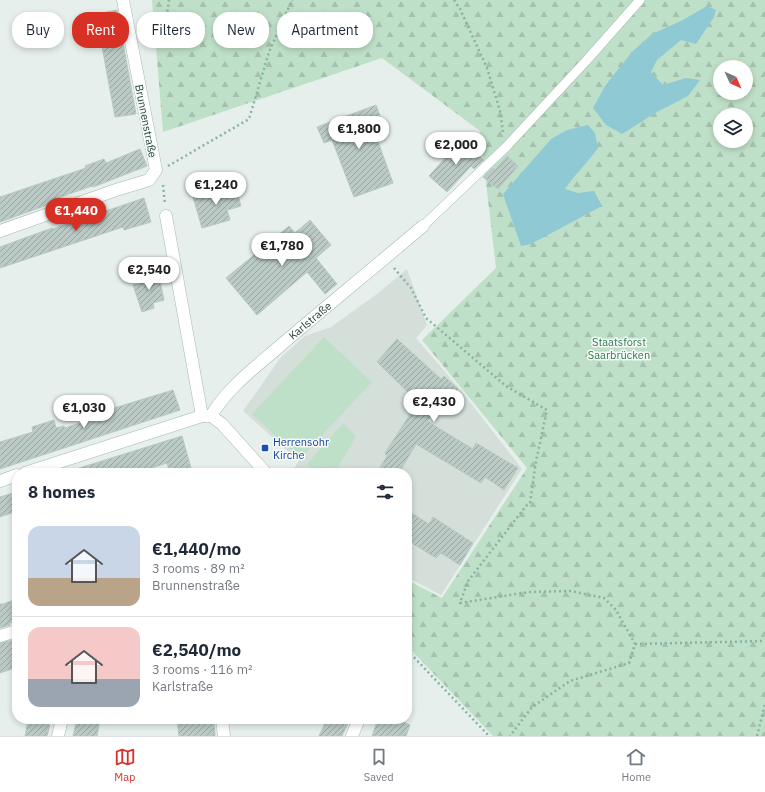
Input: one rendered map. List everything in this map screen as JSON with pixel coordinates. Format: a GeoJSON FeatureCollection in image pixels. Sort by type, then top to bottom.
{"type":"FeatureCollection","features":[{"type":"Feature","properties":{"kind":"street","name":"Brunnenstraße"},"geometry":{"type":"LineString","coordinates":[[123,0],[156,170],[153,176]]}},
{"type":"Feature","properties":{"kind":"street"},"geometry":{"type":"LineString","coordinates":[[0,231],[116,190],[149,180],[153,176]]}},
{"type":"Feature","properties":{"kind":"street"},"geometry":{"type":"LineString","coordinates":[[166,216],[206,416]]}},
{"type":"Feature","properties":{"kind":"street","name":"Karlstraße"},"geometry":{"type":"LineString","coordinates":[[206,416],[234,387],[321,311],[423,226]]}},
{"type":"Feature","properties":{"kind":"street"},"geometry":{"type":"LineString","coordinates":[[41,468],[206,416],[222,424],[262,468]]}},
{"type":"Feature","properties":{"kind":"street"},"geometry":{"type":"LineString","coordinates":[[0,481],[12,477]]}},
{"type":"Feature","properties":{"kind":"street"},"geometry":{"type":"LineString","coordinates":[[0,636],[12,632]]}},
{"type":"Feature","properties":{"kind":"street"},"geometry":{"type":"LineString","coordinates":[[58,736],[61,724]]}},
{"type":"Feature","properties":{"kind":"street"},"geometry":{"type":"LineString","coordinates":[[223,724],[224,736]]}},
{"type":"Feature","properties":{"kind":"street"},"geometry":{"type":"LineString","coordinates":[[352,736],[357,724]]}},
{"type":"Feature","properties":{"kind":"lane"},"geometry":{"type":"LineString","coordinates":[[423,226],[506,147],[586,62],[640,0]]}},
{"type":"Feature","properties":{"kind":"path"},"geometry":{"type":"LineString","coordinates":[[130,39],[166,21],[169,0]]}},
{"type":"Feature","properties":{"kind":"path"},"geometry":{"type":"LineString","coordinates":[[166,216],[162,182],[153,176],[249,119],[269,52],[292,0]]}},
{"type":"Feature","properties":{"kind":"path"},"geometry":{"type":"LineString","coordinates":[[454,0],[460,9],[487,68],[500,111],[506,147]]}},
{"type":"Feature","properties":{"kind":"path"},"geometry":{"type":"LineString","coordinates":[[386,258],[411,288],[426,318],[506,386],[547,410],[536,461],[530,503],[526,506],[468,581],[460,603],[529,592],[570,592],[604,598],[616,610],[635,644],[629,663],[570,681],[532,707],[510,736]]}},
{"type":"Feature","properties":{"kind":"path"},"geometry":{"type":"LineString","coordinates":[[635,644],[765,641]]}},
{"type":"Feature","properties":{"kind":"path"},"geometry":{"type":"LineString","coordinates":[[412,655],[489,736]]}},
{"type":"Feature","properties":{"kind":"path"},"geometry":{"type":"LineString","coordinates":[[757,736],[765,704]]}},
{"type":"Feature","properties":{"kind":"shaded area"},"geometry":{"type":"Polygon","coordinates":[[[407,269],[427,325],[416,338],[459,388],[522,469],[441,595],[412,580],[412,468],[294,468],[299,461],[243,411],[281,357],[305,336],[331,327],[377,294],[407,269]]]}},
{"type":"Feature","properties":{"kind":"green space","name":"Staatsforst Saarbrücken"},"geometry":{"type":"Polygon","coordinates":[[[152,0],[765,0],[765,736],[493,736],[412,651],[412,583],[442,598],[527,468],[422,340],[496,268],[480,131],[382,58],[163,132],[156,48],[205,48],[205,12],[153,12],[152,0]]]}},
{"type":"Feature","properties":{"kind":"green space"},"geometry":{"type":"Polygon","coordinates":[[[324,337],[372,382],[300,459],[252,414],[324,337]]]}},
{"type":"Feature","properties":{"kind":"green space"},"geometry":{"type":"Polygon","coordinates":[[[343,423],[356,436],[338,468],[311,468],[307,464],[343,423]]]}},
{"type":"Feature","properties":{"kind":"water"},"geometry":{"type":"Polygon","coordinates":[[[707,6],[716,10],[714,17],[696,44],[681,40],[657,60],[651,72],[663,85],[686,78],[700,80],[688,96],[657,112],[622,134],[606,125],[593,108],[605,86],[632,52],[652,34],[681,21],[707,6]]]}},
{"type":"Feature","properties":{"kind":"water"},"geometry":{"type":"Polygon","coordinates":[[[588,125],[595,133],[598,148],[565,189],[578,193],[594,191],[602,206],[531,244],[521,246],[503,194],[551,139],[567,130],[588,125]]]}},
{"type":"Feature","properties":{"kind":"building"},"geometry":{"type":"Polygon","coordinates":[[[117,10],[117,12],[106,12],[117,10]]]}},
{"type":"Feature","properties":{"kind":"building"},"geometry":{"type":"Polygon","coordinates":[[[102,48],[124,48],[136,114],[115,117],[102,48]]]}},
{"type":"Feature","properties":{"kind":"building"},"geometry":{"type":"Polygon","coordinates":[[[376,105],[383,124],[373,128],[393,183],[354,197],[332,140],[324,143],[317,127],[376,105]]]}},
{"type":"Feature","properties":{"kind":"building"},"geometry":{"type":"Polygon","coordinates":[[[461,140],[484,160],[474,169],[471,166],[447,192],[429,176],[461,140]]]}},
{"type":"Feature","properties":{"kind":"building"},"geometry":{"type":"Polygon","coordinates":[[[140,149],[147,166],[93,187],[92,186],[49,201],[50,204],[0,222],[0,197],[86,168],[85,166],[104,159],[106,163],[140,149]]]}},
{"type":"Feature","properties":{"kind":"building"},"geometry":{"type":"Polygon","coordinates":[[[507,156],[518,166],[498,189],[483,177],[493,168],[495,170],[507,156]]]}},
{"type":"Feature","properties":{"kind":"building"},"geometry":{"type":"Polygon","coordinates":[[[235,185],[241,206],[227,210],[230,220],[202,228],[193,197],[235,185]]]}},
{"type":"Feature","properties":{"kind":"building"},"geometry":{"type":"Polygon","coordinates":[[[144,198],[151,222],[124,230],[123,227],[0,268],[0,247],[52,228],[53,229],[144,198]]]}},
{"type":"Feature","properties":{"kind":"building"},"geometry":{"type":"Polygon","coordinates":[[[310,220],[331,245],[316,258],[337,284],[325,294],[307,272],[257,315],[226,278],[289,226],[295,233],[310,220]]]}},
{"type":"Feature","properties":{"kind":"building"},"geometry":{"type":"Polygon","coordinates":[[[158,271],[164,300],[153,303],[154,308],[142,312],[133,285],[140,284],[138,276],[158,271]]]}},
{"type":"Feature","properties":{"kind":"building"},"geometry":{"type":"Polygon","coordinates":[[[397,339],[441,379],[444,376],[458,389],[427,421],[473,449],[476,443],[518,468],[504,490],[485,477],[481,483],[416,444],[402,468],[380,468],[387,456],[385,453],[418,402],[377,362],[397,339]]]}},
{"type":"Feature","properties":{"kind":"building"},"geometry":{"type":"Polygon","coordinates":[[[173,390],[180,410],[0,469],[0,442],[33,432],[32,427],[54,420],[56,428],[64,426],[65,428],[102,416],[101,412],[173,390]]]}},
{"type":"Feature","properties":{"kind":"building"},"geometry":{"type":"Polygon","coordinates":[[[182,436],[191,468],[168,468],[167,463],[152,468],[79,468],[182,436]]]}},
{"type":"Feature","properties":{"kind":"building"},"geometry":{"type":"Polygon","coordinates":[[[12,493],[12,513],[0,517],[0,497],[12,493]]]}},
{"type":"Feature","properties":{"kind":"building"},"geometry":{"type":"Polygon","coordinates":[[[412,513],[429,524],[433,517],[473,543],[460,565],[441,553],[436,558],[412,543],[412,513]]]}},
{"type":"Feature","properties":{"kind":"building"},"geometry":{"type":"Polygon","coordinates":[[[12,601],[12,622],[9,623],[10,625],[0,628],[0,604],[12,601]]]}},
{"type":"Feature","properties":{"kind":"building"},"geometry":{"type":"Polygon","coordinates":[[[12,640],[12,669],[0,673],[0,643],[12,640]]]}},
{"type":"Feature","properties":{"kind":"building"},"geometry":{"type":"Polygon","coordinates":[[[27,724],[50,725],[47,736],[25,736],[27,724]]]}},
{"type":"Feature","properties":{"kind":"building"},"geometry":{"type":"Polygon","coordinates":[[[76,724],[99,724],[97,736],[73,736],[76,724]]]}},
{"type":"Feature","properties":{"kind":"building"},"geometry":{"type":"Polygon","coordinates":[[[178,724],[214,724],[215,736],[179,736],[178,724]]]}},
{"type":"Feature","properties":{"kind":"building"},"geometry":{"type":"Polygon","coordinates":[[[325,724],[348,724],[342,736],[319,736],[325,724]]]}},
{"type":"Feature","properties":{"kind":"building"},"geometry":{"type":"Polygon","coordinates":[[[376,724],[410,725],[406,736],[372,736],[376,724]]]}},
{"type":"Feature","properties":{"kind":"place","name":"Herrensohr Kirche"},"geometry":{"type":"Point","coordinates":[265,448]}}]}
